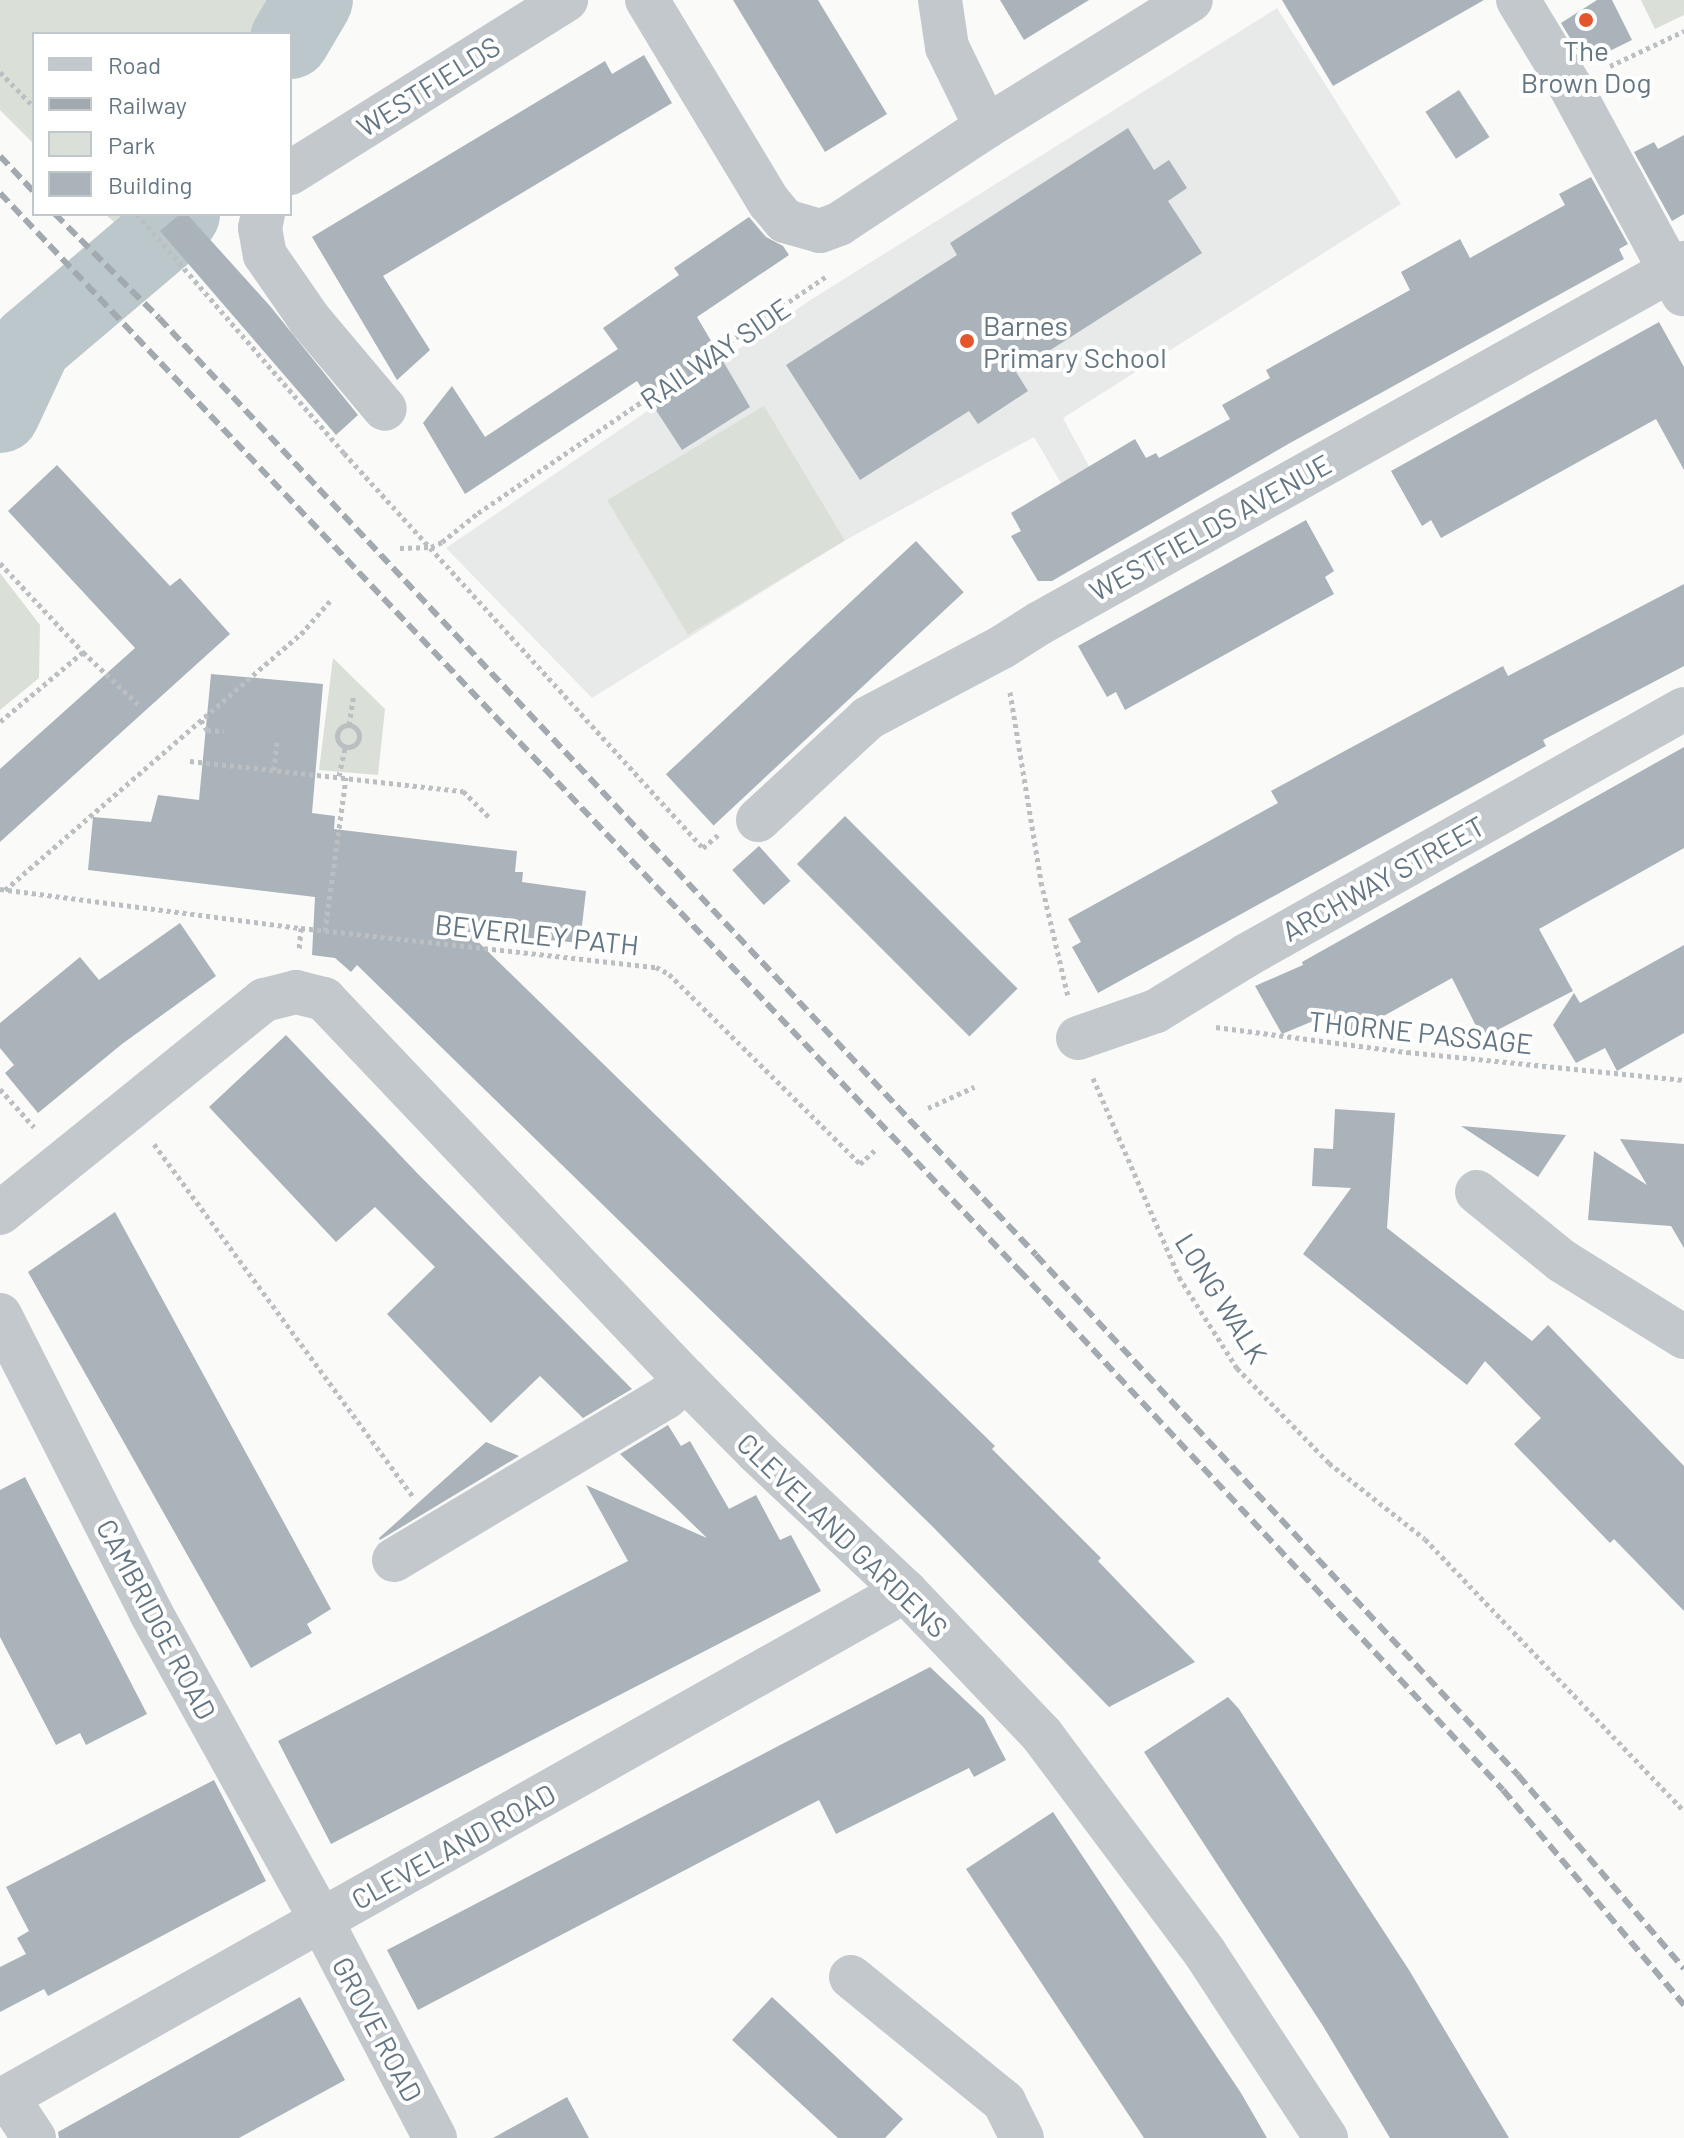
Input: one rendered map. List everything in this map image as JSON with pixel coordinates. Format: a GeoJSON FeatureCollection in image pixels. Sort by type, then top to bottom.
{"type":"FeatureCollection","features":[{"type":"Feature","properties":{"kind":"street","name":"WESTFIELDS"},"geometry":{"type":"LineString","coordinates":[[292,172],[566,0]]}},
{"type":"Feature","properties":{"kind":"street"},"geometry":{"type":"LineString","coordinates":[[647,0],[769,202],[785,221],[820,231],[839,224],[986,127],[1191,0]]}},
{"type":"Feature","properties":{"kind":"street"},"geometry":{"type":"LineString","coordinates":[[940,0],[947,47],[986,127]]}},
{"type":"Feature","properties":{"kind":"street"},"geometry":{"type":"LineString","coordinates":[[1518,0],[1679,277]]}},
{"type":"Feature","properties":{"kind":"street"},"geometry":{"type":"LineString","coordinates":[[263,216],[260,228],[265,255],[310,320],[385,409]]}},
{"type":"Feature","properties":{"kind":"street","name":"WESTFIELDS AVENUE"},"geometry":{"type":"LineString","coordinates":[[758,820],[868,718],[1002,647],[1093,592],[1679,277]]}},
{"type":"Feature","properties":{"kind":"street","name":"ARCHWAY STREET"},"geometry":{"type":"LineString","coordinates":[[1078,1038],[1156,1011],[1247,955],[1684,709]]}},
{"type":"Feature","properties":{"kind":"street"},"geometry":{"type":"LineString","coordinates":[[0,1213],[264,1000],[296,992]]}},
{"type":"Feature","properties":{"kind":"street","name":"CLEVELAND GARDENS"},"geometry":{"type":"LineString","coordinates":[[296,992],[324,999],[686,1380],[757,1452],[905,1591],[1042,1735],[1205,1953],[1326,2138]]}},
{"type":"Feature","properties":{"kind":"street"},"geometry":{"type":"LineString","coordinates":[[1477,1192],[1562,1261],[1684,1337]]}},
{"type":"Feature","properties":{"kind":"street","name":"CAMBRIDGE ROAD"},"geometry":{"type":"LineString","coordinates":[[0,1315],[151,1613],[321,1920]]}},
{"type":"Feature","properties":{"kind":"street"},"geometry":{"type":"LineString","coordinates":[[394,1560],[665,1398],[686,1380]]}},
{"type":"Feature","properties":{"kind":"street","name":"CLEVELAND ROAD"},"geometry":{"type":"LineString","coordinates":[[4,2099],[905,1591]]}},
{"type":"Feature","properties":{"kind":"street","name":"GROVE ROAD"},"geometry":{"type":"LineString","coordinates":[[321,1920],[435,2138]]}},
{"type":"Feature","properties":{"kind":"street"},"geometry":{"type":"LineString","coordinates":[[851,1977],[1004,2102],[1022,2138]]}},
{"type":"Feature","properties":{"kind":"street"},"geometry":{"type":"LineString","coordinates":[[4,2099],[34,2138]]}},
{"type":"Feature","properties":{"kind":"path"},"geometry":{"type":"LineString","coordinates":[[1570,86],[1684,31]]}},
{"type":"Feature","properties":{"kind":"path"},"geometry":{"type":"LineString","coordinates":[[0,72],[32,105]]}},
{"type":"Feature","properties":{"kind":"path"},"geometry":{"type":"LineString","coordinates":[[139,216],[168,253],[703,848],[745,811],[758,820]]}},
{"type":"Feature","properties":{"kind":"path","name":"RAILWAY SIDE"},"geometry":{"type":"LineString","coordinates":[[431,547],[841,267]]}},
{"type":"Feature","properties":{"kind":"path"},"geometry":{"type":"LineString","coordinates":[[400,548],[431,547]]}},
{"type":"Feature","properties":{"kind":"path"},"geometry":{"type":"LineString","coordinates":[[0,563],[83,652],[141,707]]}},
{"type":"Feature","properties":{"kind":"path"},"geometry":{"type":"LineString","coordinates":[[3,890],[301,634],[330,601]]}},
{"type":"Feature","properties":{"kind":"path","name":"LONG WALK"},"geometry":{"type":"LineString","coordinates":[[1002,647],[1041,882],[1078,1038],[1133,1177],[1179,1277],[1237,1368],[1329,1463],[1447,1561],[1684,1811]]}},
{"type":"Feature","properties":{"kind":"path"},"geometry":{"type":"LineString","coordinates":[[0,722],[83,652]]}},
{"type":"Feature","properties":{"kind":"path"},"geometry":{"type":"LineString","coordinates":[[349,725],[354,695]]}},
{"type":"Feature","properties":{"kind":"path"},"geometry":{"type":"LineString","coordinates":[[201,720],[207,730],[224,731]]}},
{"type":"Feature","properties":{"kind":"path"},"geometry":{"type":"LineString","coordinates":[[349,725],[358,731],[359,738],[353,747],[345,747],[338,744],[337,733],[342,726],[349,725]]}},
{"type":"Feature","properties":{"kind":"path"},"geometry":{"type":"LineString","coordinates":[[274,770],[277,740]]}},
{"type":"Feature","properties":{"kind":"path"},"geometry":{"type":"LineString","coordinates":[[325,931],[345,747]]}},
{"type":"Feature","properties":{"kind":"path"},"geometry":{"type":"LineString","coordinates":[[190,761],[463,791],[489,817]]}},
{"type":"Feature","properties":{"kind":"path","name":"BEVERLEY PATH"},"geometry":{"type":"LineString","coordinates":[[3,890],[325,931],[656,967],[669,974],[860,1164],[875,1150]]}},
{"type":"Feature","properties":{"kind":"path"},"geometry":{"type":"LineString","coordinates":[[296,992],[301,928]]}},
{"type":"Feature","properties":{"kind":"path","name":"THORNE PASSAGE"},"geometry":{"type":"LineString","coordinates":[[1156,1011],[1191,1024],[1281,1037],[1684,1080]]}},
{"type":"Feature","properties":{"kind":"path"},"geometry":{"type":"LineString","coordinates":[[928,1108],[974,1087]]}},
{"type":"Feature","properties":{"kind":"path"},"geometry":{"type":"LineString","coordinates":[[0,1089],[64,1161]]}},
{"type":"Feature","properties":{"kind":"path"},"geometry":{"type":"LineString","coordinates":[[152,1141],[439,1533]]}},
{"type":"Feature","properties":{"kind":"shaded area","name":"Barnes Primary School"},"geometry":{"type":"Polygon","coordinates":[[[1277,8],[1401,204],[1063,418],[1100,487],[1072,502],[1034,437],[844,541],[592,698],[446,548],[812,299],[1277,8]]]}},
{"type":"Feature","properties":{"kind":"green space"},"geometry":{"type":"Polygon","coordinates":[[[0,0],[292,0],[273,32],[32,32],[32,142],[0,110],[0,0]]]}},
{"type":"Feature","properties":{"kind":"green space"},"geometry":{"type":"Polygon","coordinates":[[[1641,0],[1684,0],[1684,15],[1655,29],[1641,0]]]}},
{"type":"Feature","properties":{"kind":"green space"},"geometry":{"type":"Polygon","coordinates":[[[107,216],[155,216],[139,231],[129,235],[107,216]]]}},
{"type":"Feature","properties":{"kind":"green space"},"geometry":{"type":"Polygon","coordinates":[[[764,406],[845,541],[688,635],[607,500],[764,406]]]}},
{"type":"Feature","properties":{"kind":"green space"},"geometry":{"type":"Polygon","coordinates":[[[0,573],[40,625],[39,678],[0,710],[0,573]]]}},
{"type":"Feature","properties":{"kind":"green space"},"geometry":{"type":"Polygon","coordinates":[[[333,658],[385,709],[378,775],[319,770],[333,658]]]}},
{"type":"Feature","properties":{"kind":"building"},"geometry":{"type":"Polygon","coordinates":[[[733,0],[818,0],[887,114],[825,152],[733,0]]]}},
{"type":"Feature","properties":{"kind":"building"},"geometry":{"type":"Polygon","coordinates":[[[1000,0],[1089,0],[1024,40],[1000,0]]]}},
{"type":"Feature","properties":{"kind":"building"},"geometry":{"type":"Polygon","coordinates":[[[1282,0],[1484,0],[1333,86],[1282,0]]]}},
{"type":"Feature","properties":{"kind":"building","name":"The Brown Dog"},"geometry":{"type":"Polygon","coordinates":[[[1597,0],[1612,0],[1632,40],[1585,63],[1561,23],[1597,0]]]}},
{"type":"Feature","properties":{"kind":"building"},"geometry":{"type":"Polygon","coordinates":[[[644,55],[672,103],[383,276],[430,350],[397,380],[312,237],[605,61],[612,74],[644,55]]]}},
{"type":"Feature","properties":{"kind":"building"},"geometry":{"type":"Polygon","coordinates":[[[1459,90],[1489,137],[1456,159],[1425,112],[1459,90]]]}},
{"type":"Feature","properties":{"kind":"building"},"geometry":{"type":"Polygon","coordinates":[[[1128,128],[1154,170],[1169,160],[1187,188],[1168,201],[1202,253],[1016,372],[1028,391],[978,424],[969,411],[860,480],[786,365],[957,255],[950,243],[1128,128]]]}},
{"type":"Feature","properties":{"kind":"building"},"geometry":{"type":"Polygon","coordinates":[[[1684,135],[1684,214],[1672,221],[1634,152],[1654,142],[1658,149],[1684,135]]]}},
{"type":"Feature","properties":{"kind":"building"},"geometry":{"type":"Polygon","coordinates":[[[1591,177],[1628,244],[1619,249],[1624,259],[1290,443],[1052,581],[1038,581],[1011,536],[1021,531],[1011,513],[1135,439],[1146,458],[1156,453],[1159,458],[1230,419],[1222,405],[1270,378],[1266,370],[1410,290],[1401,272],[1460,239],[1470,258],[1565,205],[1559,194],[1591,177]]]}},
{"type":"Feature","properties":{"kind":"building"},"geometry":{"type":"Polygon","coordinates":[[[178,216],[189,216],[270,306],[358,415],[336,435],[160,231],[178,216]]]}},
{"type":"Feature","properties":{"kind":"building"},"geometry":{"type":"Polygon","coordinates":[[[749,217],[766,237],[783,246],[789,255],[697,317],[750,407],[682,450],[637,381],[465,494],[423,423],[452,386],[485,437],[618,349],[603,328],[679,275],[674,268],[749,217]]]}},
{"type":"Feature","properties":{"kind":"building"},"geometry":{"type":"Polygon","coordinates":[[[1659,322],[1684,367],[1684,470],[1656,419],[1441,538],[1431,520],[1422,526],[1391,471],[1659,322]]]}},
{"type":"Feature","properties":{"kind":"building"},"geometry":{"type":"Polygon","coordinates":[[[57,465],[170,586],[180,578],[230,634],[0,842],[0,769],[135,648],[8,511],[57,465]]]}},
{"type":"Feature","properties":{"kind":"building"},"geometry":{"type":"Polygon","coordinates":[[[1306,520],[1334,571],[1325,577],[1334,594],[1125,710],[1116,692],[1107,697],[1078,646],[1306,520]]]}},
{"type":"Feature","properties":{"kind":"building"},"geometry":{"type":"Polygon","coordinates":[[[916,541],[964,592],[714,825],[666,774],[916,541]]]}},
{"type":"Feature","properties":{"kind":"building"},"geometry":{"type":"Polygon","coordinates":[[[1684,584],[1684,666],[1543,740],[1546,746],[1098,993],[1072,947],[1081,942],[1068,919],[1278,803],[1271,791],[1503,666],[1508,676],[1684,584]]]}},
{"type":"Feature","properties":{"kind":"building"},"geometry":{"type":"Polygon","coordinates":[[[211,674],[323,684],[312,813],[335,816],[334,829],[517,851],[515,872],[523,872],[522,882],[586,891],[580,943],[468,932],[995,1446],[992,1449],[1101,1558],[1098,1561],[1195,1662],[1109,1707],[932,1526],[357,965],[351,972],[335,958],[312,955],[315,897],[88,870],[93,817],[151,822],[158,795],[199,800],[211,674]]]}},
{"type":"Feature","properties":{"kind":"building"},"geometry":{"type":"Polygon","coordinates":[[[1684,747],[1684,848],[1539,929],[1573,991],[1482,1038],[1452,978],[1344,1038],[1330,1014],[1282,1034],[1255,986],[1303,965],[1302,962],[1684,747]]]}},
{"type":"Feature","properties":{"kind":"building"},"geometry":{"type":"Polygon","coordinates":[[[845,816],[1018,989],[969,1037],[797,864],[845,816]]]}},
{"type":"Feature","properties":{"kind":"building"},"geometry":{"type":"Polygon","coordinates":[[[759,846],[790,881],[764,905],[732,870],[759,846]]]}},
{"type":"Feature","properties":{"kind":"building"},"geometry":{"type":"Polygon","coordinates":[[[180,923],[216,976],[122,1044],[38,1113],[5,1073],[14,1065],[0,1048],[0,1023],[80,957],[99,980],[180,923]]]}},
{"type":"Feature","properties":{"kind":"building"},"geometry":{"type":"Polygon","coordinates":[[[1684,945],[1684,1033],[1617,1071],[1605,1048],[1576,1063],[1553,1025],[1574,993],[1580,1003],[1684,945]]]}},
{"type":"Feature","properties":{"kind":"building"},"geometry":{"type":"Polygon","coordinates":[[[286,1035],[417,1173],[632,1389],[583,1418],[540,1376],[491,1423],[387,1314],[435,1267],[375,1207],[336,1242],[209,1107],[286,1035]]]}},
{"type":"Feature","properties":{"kind":"building"},"geometry":{"type":"Polygon","coordinates":[[[1335,1109],[1395,1113],[1387,1228],[1532,1341],[1548,1325],[1684,1466],[1684,1611],[1614,1539],[1610,1543],[1514,1444],[1541,1418],[1485,1361],[1467,1385],[1303,1254],[1351,1188],[1312,1186],[1314,1148],[1333,1149],[1335,1109]]]}},
{"type":"Feature","properties":{"kind":"building"},"geometry":{"type":"Polygon","coordinates":[[[1461,1126],[1566,1135],[1538,1177],[1461,1126]]]}},
{"type":"Feature","properties":{"kind":"building"},"geometry":{"type":"Polygon","coordinates":[[[1620,1139],[1684,1144],[1684,1248],[1671,1226],[1588,1220],[1594,1151],[1647,1185],[1620,1139]]]}},
{"type":"Feature","properties":{"kind":"building"},"geometry":{"type":"Polygon","coordinates":[[[115,1212],[331,1609],[307,1624],[312,1633],[251,1668],[28,1272],[115,1212]]]}},
{"type":"Feature","properties":{"kind":"building"},"geometry":{"type":"Polygon","coordinates":[[[668,1425],[681,1446],[690,1441],[729,1509],[756,1495],[780,1540],[791,1535],[821,1591],[331,1844],[278,1741],[628,1561],[586,1485],[707,1538],[620,1454],[668,1425]]]}},
{"type":"Feature","properties":{"kind":"building"},"geometry":{"type":"Polygon","coordinates":[[[486,1442],[519,1456],[380,1540],[379,1538],[486,1442]]]}},
{"type":"Feature","properties":{"kind":"building"},"geometry":{"type":"Polygon","coordinates":[[[25,1477],[147,1714],[86,1745],[80,1733],[56,1745],[0,1637],[0,1490],[25,1477]]]}},
{"type":"Feature","properties":{"kind":"building"},"geometry":{"type":"Polygon","coordinates":[[[930,1667],[984,1718],[1006,1760],[974,1777],[969,1768],[836,1834],[819,1800],[418,2010],[387,1950],[930,1667]]]}},
{"type":"Feature","properties":{"kind":"building"},"geometry":{"type":"Polygon","coordinates":[[[1228,1697],[1239,1709],[1409,1970],[1509,2138],[1390,2138],[1323,2026],[1144,1752],[1228,1697]]]}},
{"type":"Feature","properties":{"kind":"building"},"geometry":{"type":"Polygon","coordinates":[[[214,1780],[266,1881],[48,1996],[44,1989],[0,2012],[0,1967],[26,1954],[17,1938],[29,1931],[6,1887],[214,1780]]]}},
{"type":"Feature","properties":{"kind":"building"},"geometry":{"type":"Polygon","coordinates":[[[1053,1812],[1241,2093],[1267,2138],[1144,2138],[966,1869],[1053,1812]]]}},
{"type":"Feature","properties":{"kind":"building"},"geometry":{"type":"Polygon","coordinates":[[[300,1997],[345,2080],[239,2138],[59,2138],[58,2132],[300,1997]]]}},
{"type":"Feature","properties":{"kind":"building"},"geometry":{"type":"Polygon","coordinates":[[[772,1997],[903,2119],[885,2138],[838,2138],[732,2040],[772,1997]]]}},
{"type":"Feature","properties":{"kind":"building"},"geometry":{"type":"Polygon","coordinates":[[[567,2097],[589,2138],[493,2138],[567,2097]]]}},
{"type":"Feature","properties":{"kind":"waterway"},"geometry":{"type":"LineString","coordinates":[[292,36],[313,0]]}},
{"type":"Feature","properties":{"kind":"waterway"},"geometry":{"type":"LineString","coordinates":[[0,413],[32,344],[171,226],[178,216]]}},
{"type":"Feature","properties":{"kind":"railway"},"geometry":{"type":"LineString","coordinates":[[0,156],[32,190]]}},
{"type":"Feature","properties":{"kind":"railway"},"geometry":{"type":"LineString","coordinates":[[0,193],[1019,1270],[1503,1790],[1684,2005]]}},
{"type":"Feature","properties":{"kind":"railway"},"geometry":{"type":"LineString","coordinates":[[57,216],[159,318],[1036,1255],[1518,1775],[1684,1969]]}},
{"type":"Feature","properties":{"kind":"place","name":"The Brown Dog"},"geometry":{"type":"Point","coordinates":[1586,20]}},
{"type":"Feature","properties":{"kind":"place","name":"Barnes Primary School"},"geometry":{"type":"Point","coordinates":[967,341]}}]}
